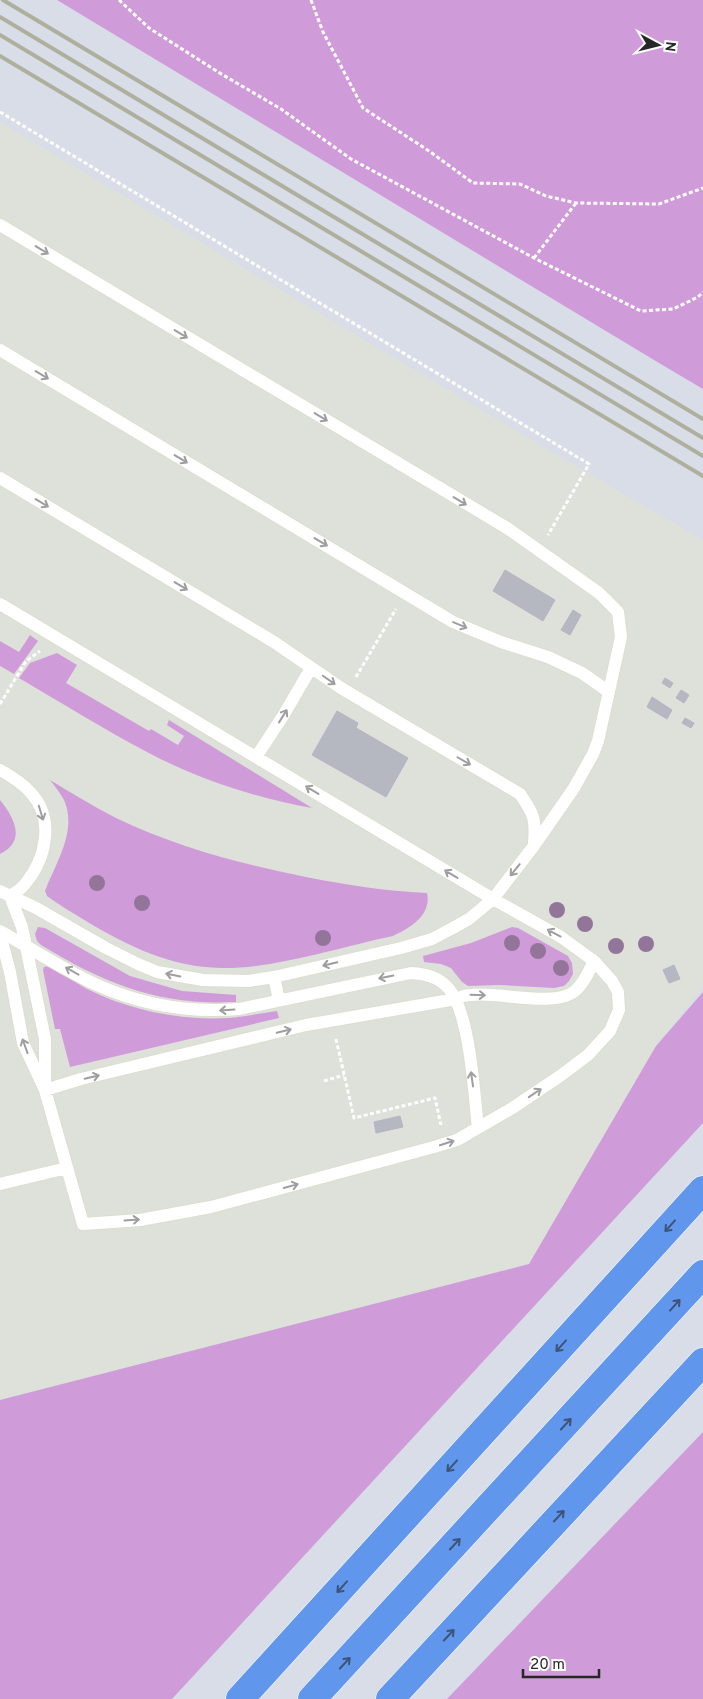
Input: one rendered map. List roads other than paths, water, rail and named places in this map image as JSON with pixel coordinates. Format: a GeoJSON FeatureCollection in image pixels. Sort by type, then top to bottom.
{"type":"FeatureCollection","features":[{"type":"Feature","properties":{"kind":"highway"},"geometry":{"type":"LineString","coordinates":[[240,1699],[703,1190]]}},
{"type":"Feature","properties":{"kind":"highway"},"geometry":{"type":"LineString","coordinates":[[312,1699],[703,1274]]}},
{"type":"Feature","properties":{"kind":"highway"},"geometry":{"type":"LineString","coordinates":[[390,1699],[692,1377],[703,1362]]}},
{"type":"Feature","properties":{"kind":"lane"},"geometry":{"type":"LineString","coordinates":[[0,225],[507,528],[599,592],[618,612],[621,637],[598,741],[574,788],[493,899],[469,918],[432,939],[401,948],[274,977],[248,981],[195,979],[157,972],[120,956],[36,908],[5,894]]}},
{"type":"Feature","properties":{"kind":"lane"},"geometry":{"type":"LineString","coordinates":[[0,350],[454,622],[501,642],[548,657],[582,673],[609,692]]}},
{"type":"Feature","properties":{"kind":"lane"},"geometry":{"type":"LineString","coordinates":[[0,478],[274,642],[348,692],[520,794],[533,812],[534,845]]}},
{"type":"Feature","properties":{"kind":"lane"},"geometry":{"type":"LineString","coordinates":[[0,604],[493,899],[561,937],[594,961],[612,980],[618,992],[619,1010],[610,1031],[588,1055],[514,1107],[457,1140],[211,1207],[140,1220],[83,1224],[45,1090],[23,1043],[10,972],[0,933]]}},
{"type":"Feature","properties":{"kind":"lane"},"geometry":{"type":"LineString","coordinates":[[256,757],[311,668]]}},
{"type":"Feature","properties":{"kind":"lane"},"geometry":{"type":"LineString","coordinates":[[0,770],[31,792],[41,810],[45,829],[43,851],[36,869],[24,886],[5,894]]}},
{"type":"Feature","properties":{"kind":"lane"},"geometry":{"type":"LineString","coordinates":[[5,894],[22,927],[45,1038],[45,1090]]}},
{"type":"Feature","properties":{"kind":"lane"},"geometry":{"type":"LineString","coordinates":[[0,933],[95,984],[124,996],[191,1010],[216,1011],[239,1009],[411,973],[434,977],[448,988],[456,999],[464,1025],[478,1128]]}},
{"type":"Feature","properties":{"kind":"lane"},"geometry":{"type":"LineString","coordinates":[[45,1090],[81,1079],[306,1025],[456,999],[471,994],[546,999],[560,997],[575,992],[586,979],[594,961]]}},
{"type":"Feature","properties":{"kind":"lane"},"geometry":{"type":"LineString","coordinates":[[274,977],[279,1000]]}},
{"type":"Feature","properties":{"kind":"lane"},"geometry":{"type":"LineString","coordinates":[[0,1184],[67,1168]]}},
{"type":"Feature","properties":{"kind":"railway"},"geometry":{"type":"LineString","coordinates":[[3,0],[703,419]]}},
{"type":"Feature","properties":{"kind":"railway"},"geometry":{"type":"LineString","coordinates":[[0,17],[703,438]]}},
{"type":"Feature","properties":{"kind":"railway"},"geometry":{"type":"LineString","coordinates":[[0,35],[703,456]]}},
{"type":"Feature","properties":{"kind":"railway"},"geometry":{"type":"LineString","coordinates":[[0,56],[703,476]]}}]}
